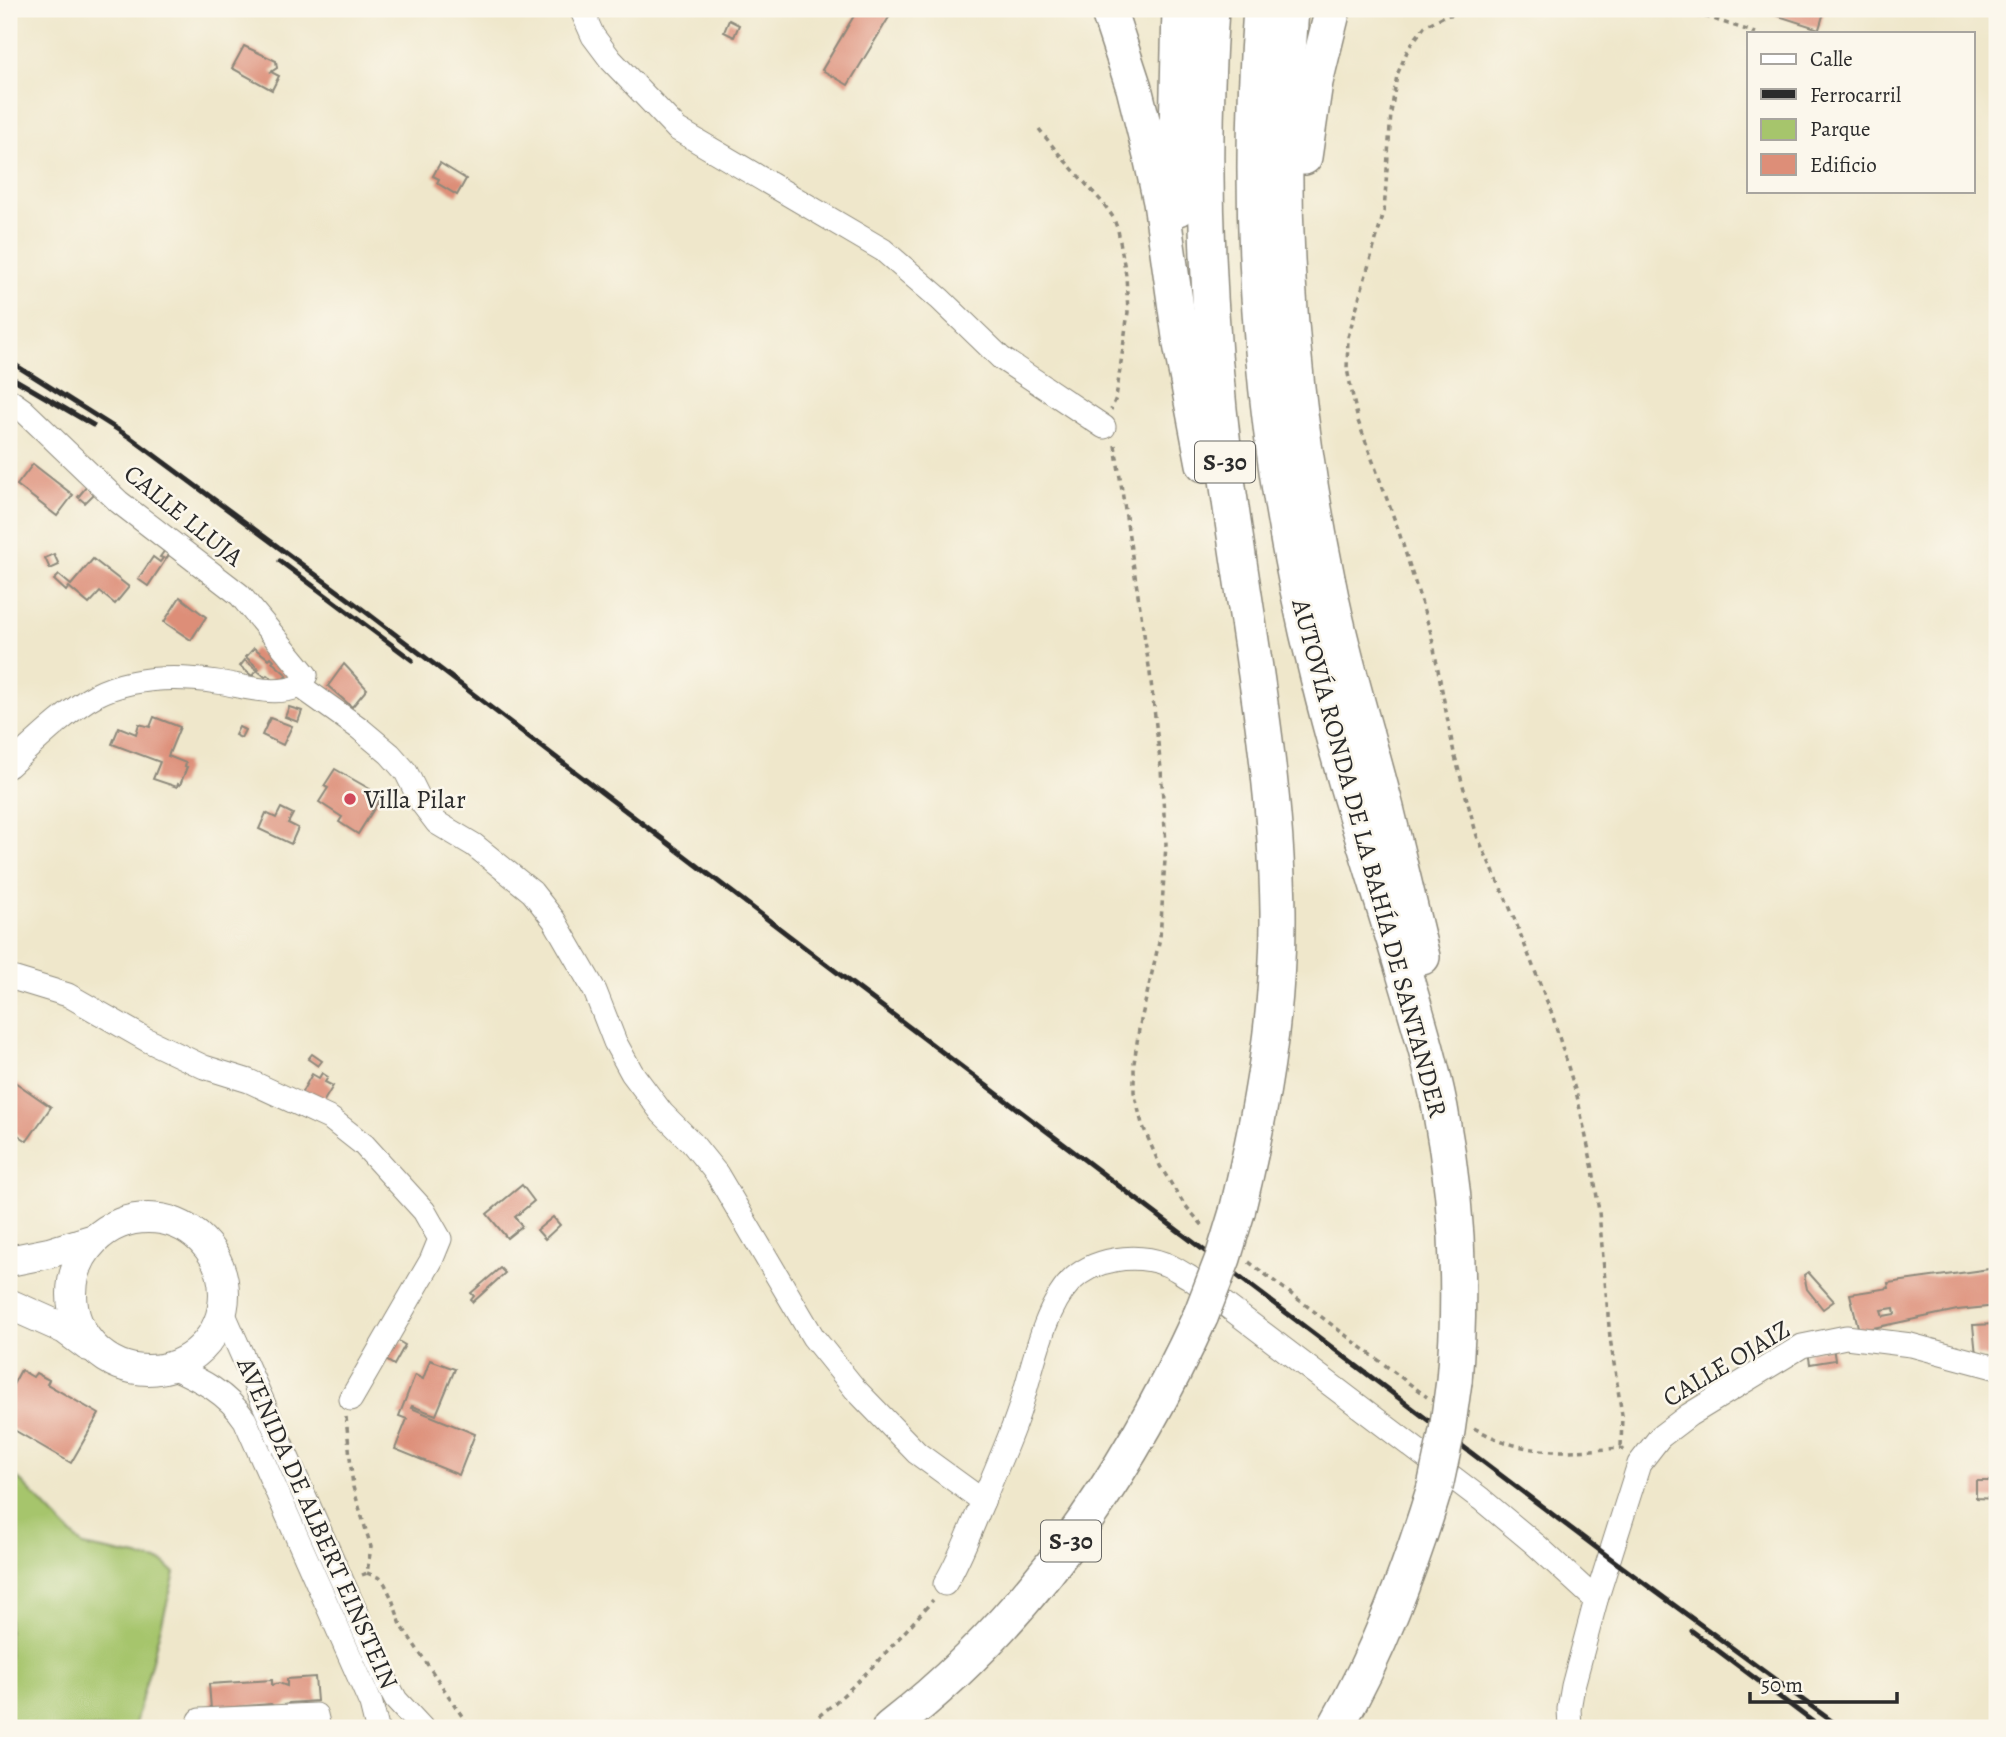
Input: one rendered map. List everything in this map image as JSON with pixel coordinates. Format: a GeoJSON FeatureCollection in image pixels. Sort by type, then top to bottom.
{"type":"FeatureCollection","features":[{"type":"Feature","properties":{"kind":"highway"},"geometry":{"type":"LineString","coordinates":[[1108,9],[1134,88],[1154,168],[1181,345],[1201,443],[1253,747],[1278,913]]}},
{"type":"Feature","properties":{"kind":"highway"},"geometry":{"type":"LineString","coordinates":[[1180,9],[1177,123],[1179,221],[1185,306],[1201,443]]}},
{"type":"Feature","properties":{"kind":"highway","name":"S-30"},"geometry":{"type":"LineString","coordinates":[[890,1728],[955,1673],[1015,1610],[1056,1562],[1113,1481],[1139,1438],[1201,1315],[1223,1258],[1237,1212],[1260,1112],[1275,988],[1278,913],[1268,764],[1226,466],[1210,316],[1205,166],[1211,9]]}},
{"type":"Feature","properties":{"kind":"highway","name":"AUTOVÍA RONDA DE LA BAHÍA DE SANTANDER"},"geometry":{"type":"LineString","coordinates":[[1261,9],[1255,128],[1256,227],[1266,378],[1278,476],[1295,575],[1320,686],[1353,806],[1422,1032],[1440,1107],[1454,1206],[1457,1307],[1454,1381],[1435,1487],[1396,1603],[1371,1661],[1335,1728]]}},
{"type":"Feature","properties":{"kind":"highway"},"geometry":{"type":"LineString","coordinates":[[1291,9],[1285,185],[1294,353],[1310,485],[1326,577],[1351,685],[1412,913],[1446,1063],[1455,1120],[1460,1182],[1461,1237],[1457,1307]]}},
{"type":"Feature","properties":{"kind":"highway"},"geometry":{"type":"LineString","coordinates":[[1294,353],[1304,157],[1315,82],[1333,9]]}},
{"type":"Feature","properties":{"kind":"main road"},"geometry":{"type":"LineString","coordinates":[[9,1304],[65,1329],[97,1352],[115,1363],[151,1370],[173,1367],[206,1342],[223,1312],[223,1284],[217,1263],[199,1239],[177,1223],[159,1218],[129,1221],[111,1227],[94,1239],[81,1256],[74,1275],[71,1297],[75,1317],[84,1336],[97,1352]]}},
{"type":"Feature","properties":{"kind":"main road"},"geometry":{"type":"LineString","coordinates":[[9,1261],[49,1253],[94,1239]]}},
{"type":"Feature","properties":{"kind":"street"},"geometry":{"type":"LineString","coordinates":[[581,9],[593,36],[611,60],[677,128],[883,250],[940,299],[1001,358],[1104,426]]}},
{"type":"Feature","properties":{"kind":"street","name":"CALLE LLUJA"},"geometry":{"type":"LineString","coordinates":[[9,400],[23,410],[118,502],[240,595],[306,676],[300,686]]}},
{"type":"Feature","properties":{"kind":"street"},"geometry":{"type":"LineString","coordinates":[[9,766],[94,696],[143,680],[213,681],[272,692],[300,686],[359,728],[390,754],[406,772],[413,789],[437,823],[474,845],[532,892],[554,920],[595,991],[615,1042],[632,1073],[662,1113],[692,1143],[717,1174],[813,1336],[855,1389],[909,1446],[983,1501]]}},
{"type":"Feature","properties":{"kind":"street"},"geometry":{"type":"LineString","coordinates":[[9,977],[68,995],[147,1040],[204,1067],[249,1081],[331,1119],[364,1145],[424,1211],[440,1239],[431,1261],[351,1399]]}},
{"type":"Feature","properties":{"kind":"street"},"geometry":{"type":"LineString","coordinates":[[945,1584],[963,1553],[1018,1413],[1045,1328],[1061,1293],[1083,1271],[1099,1264],[1120,1259],[1146,1259],[1166,1265],[1199,1285],[1481,1499],[1596,1600]]}},
{"type":"Feature","properties":{"kind":"street","name":"AVENIDA DE ALBERT EINSTEIN"},"geometry":{"type":"LineString","coordinates":[[223,1312],[393,1693],[421,1728]]}},
{"type":"Feature","properties":{"kind":"street","name":"CALLE OJAIZ"},"geometry":{"type":"LineString","coordinates":[[1570,1728],[1569,1709],[1573,1686],[1596,1600],[1639,1464],[1660,1437],[1689,1415],[1802,1346],[1846,1337],[1911,1345],[1997,1368]]}},
{"type":"Feature","properties":{"kind":"street","name":"AVENIDA DE ALBERT EINSTEIN"},"geometry":{"type":"LineString","coordinates":[[173,1367],[217,1390],[245,1420],[372,1704],[377,1728]]}},
{"type":"Feature","properties":{"kind":"street"},"geometry":{"type":"LineString","coordinates":[[200,1720],[316,1716],[319,1728]]}},
{"type":"Feature","properties":{"kind":"street"},"geometry":{"type":"LineString","coordinates":[[412,1728],[421,1728]]}},
{"type":"Feature","properties":{"kind":"path"},"geometry":{"type":"LineString","coordinates":[[1482,9],[1444,16],[1425,26],[1409,47],[1396,75],[1384,212],[1348,337],[1347,369],[1358,421],[1398,528],[1431,633],[1454,753],[1477,836],[1510,908],[1552,1014],[1577,1096],[1593,1169],[1599,1212],[1608,1324],[1622,1415],[1620,1448]]}},
{"type":"Feature","properties":{"kind":"path"},"geometry":{"type":"LineString","coordinates":[[1515,9],[1707,17],[1753,32]]}},
{"type":"Feature","properties":{"kind":"path"},"geometry":{"type":"LineString","coordinates":[[1039,129],[1113,217],[1118,230],[1126,275],[1128,312],[1116,398],[1104,426]]}},
{"type":"Feature","properties":{"kind":"path"},"geometry":{"type":"LineString","coordinates":[[351,1399],[346,1415],[348,1454],[353,1488],[371,1548],[367,1573]]}},
{"type":"Feature","properties":{"kind":"path"},"geometry":{"type":"LineString","coordinates":[[344,1581],[367,1573],[380,1578],[385,1584],[401,1625],[470,1728]]}},
{"type":"Feature","properties":{"kind":"path"},"geometry":{"type":"LineString","coordinates":[[803,1728],[832,1707],[858,1682],[945,1584]]}},
{"type":"Feature","properties":{"kind":"green space"},"geometry":{"type":"Polygon","coordinates":[[[9,1469],[83,1546],[163,1562],[175,1573],[134,1728],[9,1728],[9,1469]]]}},
{"type":"Feature","properties":{"kind":"building"},"geometry":{"type":"Polygon","coordinates":[[[206,9],[224,9],[222,15],[206,9]]]}},
{"type":"Feature","properties":{"kind":"building"},"geometry":{"type":"Polygon","coordinates":[[[858,9],[894,9],[848,85],[822,70],[858,9]]]}},
{"type":"Feature","properties":{"kind":"building"},"geometry":{"type":"Polygon","coordinates":[[[1757,9],[1825,9],[1819,29],[1757,9]]]}},
{"type":"Feature","properties":{"kind":"building"},"geometry":{"type":"Polygon","coordinates":[[[729,20],[739,25],[734,37],[724,32],[729,20]]]}},
{"type":"Feature","properties":{"kind":"building"},"geometry":{"type":"Polygon","coordinates":[[[244,46],[276,61],[277,68],[271,72],[279,76],[272,90],[232,68],[244,46]]]}},
{"type":"Feature","properties":{"kind":"building"},"geometry":{"type":"Polygon","coordinates":[[[440,163],[466,179],[457,195],[437,183],[439,179],[433,176],[440,163]]]}},
{"type":"Feature","properties":{"kind":"building"},"geometry":{"type":"Polygon","coordinates":[[[33,464],[73,495],[57,516],[17,485],[33,464]]]}},
{"type":"Feature","properties":{"kind":"building"},"geometry":{"type":"Polygon","coordinates":[[[87,486],[95,493],[85,503],[78,497],[87,486]]]}},
{"type":"Feature","properties":{"kind":"building"},"geometry":{"type":"Polygon","coordinates":[[[165,550],[170,553],[148,586],[138,579],[153,557],[160,562],[165,550]]]}},
{"type":"Feature","properties":{"kind":"building"},"geometry":{"type":"Polygon","coordinates":[[[54,554],[59,565],[50,569],[45,558],[54,554]]]}},
{"type":"Feature","properties":{"kind":"building"},"geometry":{"type":"Polygon","coordinates":[[[93,559],[129,587],[115,604],[100,592],[89,604],[69,587],[66,591],[54,580],[59,575],[71,585],[93,559]]]}},
{"type":"Feature","properties":{"kind":"building"},"geometry":{"type":"Polygon","coordinates":[[[180,597],[206,617],[191,640],[164,622],[180,597]]]}},
{"type":"Feature","properties":{"kind":"building"},"geometry":{"type":"Polygon","coordinates":[[[254,648],[269,659],[271,657],[274,660],[272,662],[287,675],[279,684],[267,675],[265,677],[246,657],[254,648]]]}},
{"type":"Feature","properties":{"kind":"building"},"geometry":{"type":"Polygon","coordinates":[[[245,660],[257,670],[252,676],[240,666],[245,660]]]}},
{"type":"Feature","properties":{"kind":"building"},"geometry":{"type":"Polygon","coordinates":[[[344,664],[367,689],[352,707],[328,686],[344,664]]]}},
{"type":"Feature","properties":{"kind":"building"},"geometry":{"type":"Polygon","coordinates":[[[289,707],[302,711],[298,722],[285,717],[289,707]]]}},
{"type":"Feature","properties":{"kind":"building"},"geometry":{"type":"Polygon","coordinates":[[[154,717],[180,727],[168,756],[186,763],[187,767],[177,787],[153,779],[160,762],[112,744],[119,727],[136,734],[139,724],[150,727],[154,717]]]}},
{"type":"Feature","properties":{"kind":"building"},"geometry":{"type":"Polygon","coordinates":[[[270,718],[292,726],[283,745],[262,735],[270,718]]]}},
{"type":"Feature","properties":{"kind":"building"},"geometry":{"type":"Polygon","coordinates":[[[9,720],[15,726],[9,735],[9,720]]]}},
{"type":"Feature","properties":{"kind":"building"},"geometry":{"type":"Polygon","coordinates":[[[239,727],[245,730],[241,738],[235,735],[239,727]]]}},
{"type":"Feature","properties":{"kind":"building","name":"Villa Pilar"},"geometry":{"type":"Polygon","coordinates":[[[335,769],[382,796],[358,834],[339,822],[342,817],[319,802],[328,788],[324,786],[335,769]]]}},
{"type":"Feature","properties":{"kind":"building"},"geometry":{"type":"Polygon","coordinates":[[[281,808],[293,814],[288,823],[298,828],[291,844],[259,829],[266,813],[276,818],[281,808]]]}},
{"type":"Feature","properties":{"kind":"building"},"geometry":{"type":"Polygon","coordinates":[[[312,1054],[322,1061],[318,1066],[308,1059],[312,1054]]]}},
{"type":"Feature","properties":{"kind":"building"},"geometry":{"type":"Polygon","coordinates":[[[322,1073],[328,1077],[325,1082],[333,1086],[319,1109],[298,1099],[312,1074],[319,1078],[322,1073]]]}},
{"type":"Feature","properties":{"kind":"building"},"geometry":{"type":"Polygon","coordinates":[[[9,1078],[51,1107],[27,1141],[9,1129],[9,1078]]]}},
{"type":"Feature","properties":{"kind":"building"},"geometry":{"type":"Polygon","coordinates":[[[522,1185],[534,1201],[515,1217],[522,1226],[507,1238],[487,1214],[522,1185]]]}},
{"type":"Feature","properties":{"kind":"building"},"geometry":{"type":"Polygon","coordinates":[[[553,1217],[560,1225],[545,1239],[537,1230],[553,1217]]]}},
{"type":"Feature","properties":{"kind":"building"},"geometry":{"type":"Polygon","coordinates":[[[500,1268],[505,1273],[473,1302],[471,1300],[474,1296],[471,1293],[500,1268]]]}},
{"type":"Feature","properties":{"kind":"building"},"geometry":{"type":"Polygon","coordinates":[[[1997,1268],[1997,1306],[1957,1310],[1859,1331],[1850,1294],[1889,1288],[1888,1283],[1997,1268]],[[1894,1308],[1881,1310],[1883,1316],[1895,1314],[1894,1308]]]}},
{"type":"Feature","properties":{"kind":"building"},"geometry":{"type":"Polygon","coordinates":[[[1808,1272],[1834,1301],[1823,1309],[1807,1289],[1804,1275],[1808,1272]]]}},
{"type":"Feature","properties":{"kind":"building"},"geometry":{"type":"Polygon","coordinates":[[[1997,1324],[1997,1360],[1976,1355],[1973,1325],[1997,1324]]]}},
{"type":"Feature","properties":{"kind":"building"},"geometry":{"type":"Polygon","coordinates":[[[395,1339],[405,1345],[394,1365],[383,1358],[395,1339]]]}},
{"type":"Feature","properties":{"kind":"building"},"geometry":{"type":"Polygon","coordinates":[[[1833,1347],[1835,1360],[1810,1364],[1808,1351],[1833,1347]]]}},
{"type":"Feature","properties":{"kind":"building"},"geometry":{"type":"Polygon","coordinates":[[[430,1360],[455,1369],[436,1415],[412,1406],[411,1408],[475,1434],[459,1475],[395,1449],[407,1419],[399,1416],[415,1375],[423,1379],[430,1360]]]}},
{"type":"Feature","properties":{"kind":"building"},"geometry":{"type":"Polygon","coordinates":[[[21,1370],[33,1377],[36,1373],[49,1380],[47,1384],[99,1414],[71,1463],[9,1427],[9,1392],[21,1370]]]}},
{"type":"Feature","properties":{"kind":"building"},"geometry":{"type":"Polygon","coordinates":[[[1994,1464],[1997,1464],[1997,1499],[1976,1498],[1976,1481],[1994,1481],[1994,1464]]]}},
{"type":"Feature","properties":{"kind":"building"},"geometry":{"type":"Polygon","coordinates":[[[315,1677],[317,1701],[275,1707],[271,1704],[211,1709],[209,1684],[272,1680],[272,1685],[279,1683],[287,1686],[287,1679],[315,1677]]]}},
{"type":"Feature","properties":{"kind":"railway"},"geometry":{"type":"LineString","coordinates":[[9,361],[131,438],[362,609],[1610,1558],[1841,1728]]}},
{"type":"Feature","properties":{"kind":"railway"},"geometry":{"type":"LineString","coordinates":[[9,376],[93,425]]}},
{"type":"Feature","properties":{"kind":"railway"},"geometry":{"type":"LineString","coordinates":[[280,561],[412,660]]}},
{"type":"Feature","properties":{"kind":"railway"},"geometry":{"type":"LineString","coordinates":[[1692,1631],[1821,1728]]}},
{"type":"Feature","properties":{"kind":"place","name":"Villa Pilar"},"geometry":{"type":"Point","coordinates":[350,799]}}]}
